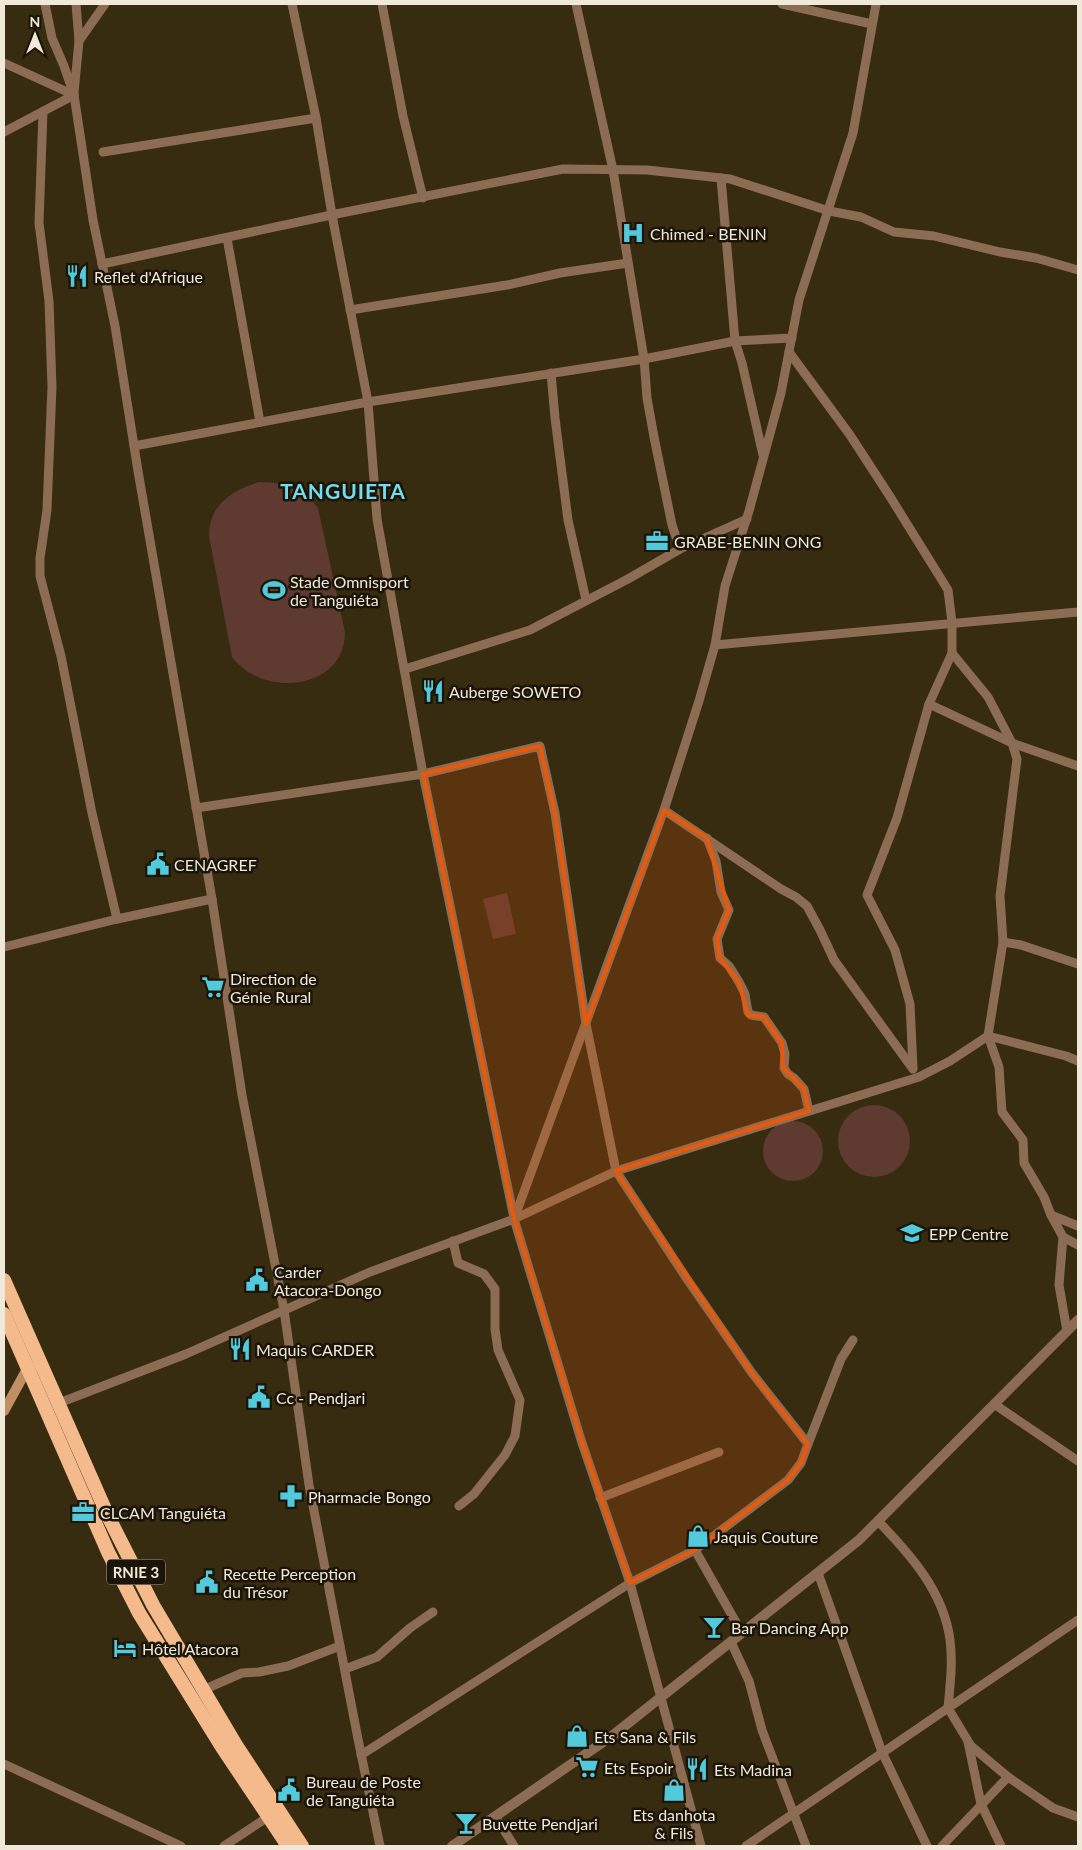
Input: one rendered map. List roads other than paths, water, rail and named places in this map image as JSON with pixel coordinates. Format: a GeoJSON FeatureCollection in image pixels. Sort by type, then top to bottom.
{"type":"FeatureCollection","features":[{"type":"Feature","properties":{"kind":"highway","name":"RNIE 3"},"geometry":{"type":"LineString","coordinates":[[4,1280],[108,1516],[153,1605],[236,1745],[302,1846]]}},
{"type":"Feature","properties":{"kind":"highway","name":"RNIE 3"},"geometry":{"type":"LineString","coordinates":[[4,1314],[108,1552],[139,1613],[222,1747],[288,1846]]}},
{"type":"Feature","properties":{"kind":"highway"},"geometry":{"type":"LineString","coordinates":[[139,1613],[153,1605]]}},
{"type":"Feature","properties":{"kind":"main road"},"geometry":{"type":"LineString","coordinates":[[4,1411],[27,1369],[42,1364]]}},
{"type":"Feature","properties":{"kind":"street"},"geometry":{"type":"LineString","coordinates":[[45,4],[52,38],[74,95],[93,220],[115,326],[212,899],[242,1095],[284,1310],[309,1485],[380,1846]]}},
{"type":"Feature","properties":{"kind":"street"},"geometry":{"type":"LineString","coordinates":[[74,95],[79,41],[76,4]]}},
{"type":"Feature","properties":{"kind":"street"},"geometry":{"type":"LineString","coordinates":[[79,41],[105,4]]}},
{"type":"Feature","properties":{"kind":"street"},"geometry":{"type":"LineString","coordinates":[[292,4],[316,118],[332,215],[368,402],[377,519],[423,774],[514,1219],[582,1443],[630,1583],[701,1846]]}},
{"type":"Feature","properties":{"kind":"street"},"geometry":{"type":"LineString","coordinates":[[382,4],[403,116],[423,198]]}},
{"type":"Feature","properties":{"kind":"street"},"geometry":{"type":"LineString","coordinates":[[576,4],[613,170],[644,359],[647,398],[672,525],[680,548]]}},
{"type":"Feature","properties":{"kind":"street"},"geometry":{"type":"LineString","coordinates":[[782,4],[872,24]]}},
{"type":"Feature","properties":{"kind":"street"},"geometry":{"type":"LineString","coordinates":[[514,1219],[664,810],[715,645],[725,586],[747,519],[781,393],[799,300],[853,133],[876,4]]}},
{"type":"Feature","properties":{"kind":"street"},"geometry":{"type":"LineString","coordinates":[[4,63],[74,95]]}},
{"type":"Feature","properties":{"kind":"street"},"geometry":{"type":"LineString","coordinates":[[4,132],[74,95]]}},
{"type":"Feature","properties":{"kind":"street"},"geometry":{"type":"LineString","coordinates":[[43,112],[39,223],[49,301],[52,387],[46,510],[40,558],[40,576],[61,656],[92,812],[117,919]]}},
{"type":"Feature","properties":{"kind":"street"},"geometry":{"type":"LineString","coordinates":[[103,152],[316,118]]}},
{"type":"Feature","properties":{"kind":"street"},"geometry":{"type":"LineString","coordinates":[[102,264],[332,215],[563,169],[647,170],[730,179],[829,211],[862,217],[894,232],[934,236],[1000,252],[1036,258],[1078,270]]}},
{"type":"Feature","properties":{"kind":"street"},"geometry":{"type":"LineString","coordinates":[[721,178],[735,341],[742,363],[764,458]]}},
{"type":"Feature","properties":{"kind":"street"},"geometry":{"type":"LineString","coordinates":[[227,238],[260,422]]}},
{"type":"Feature","properties":{"kind":"street"},"geometry":{"type":"LineString","coordinates":[[350,310],[507,285],[560,273],[628,263]]}},
{"type":"Feature","properties":{"kind":"street"},"geometry":{"type":"LineString","coordinates":[[134,446],[368,402],[393,400],[644,359],[735,341],[792,338]]}},
{"type":"Feature","properties":{"kind":"street"},"geometry":{"type":"LineString","coordinates":[[789,352],[850,435],[948,590],[952,623],[952,653],[929,704],[897,818],[867,895],[896,950],[910,1004],[913,1068]]}},
{"type":"Feature","properties":{"kind":"street"},"geometry":{"type":"LineString","coordinates":[[551,373],[568,520],[586,600]]}},
{"type":"Feature","properties":{"kind":"street"},"geometry":{"type":"LineString","coordinates":[[405,669],[530,630],[628,579],[680,548],[747,519]]}},
{"type":"Feature","properties":{"kind":"street"},"geometry":{"type":"LineString","coordinates":[[715,645],[1078,612]]}},
{"type":"Feature","properties":{"kind":"street"},"geometry":{"type":"LineString","coordinates":[[952,653],[988,697],[1012,743],[1018,759],[1000,896],[1003,942],[988,1036],[999,1067],[1002,1112],[1023,1140],[1024,1163],[1044,1197],[1063,1238],[1059,1285],[1067,1331]]}},
{"type":"Feature","properties":{"kind":"street"},"geometry":{"type":"LineString","coordinates":[[929,704],[1012,743],[1078,766]]}},
{"type":"Feature","properties":{"kind":"street"},"geometry":{"type":"LineString","coordinates":[[196,808],[423,774],[540,746],[555,813],[586,1024],[616,1171],[752,1374],[808,1444]]}},
{"type":"Feature","properties":{"kind":"street"},"geometry":{"type":"LineString","coordinates":[[664,810],[806,906],[834,960],[920,1077]]}},
{"type":"Feature","properties":{"kind":"street"},"geometry":{"type":"LineString","coordinates":[[707,838],[716,861],[721,892],[729,910],[717,939],[720,958],[739,982],[745,994],[748,1012],[752,1015],[764,1017],[782,1044],[786,1054],[784,1068],[804,1089],[809,1111]]}},
{"type":"Feature","properties":{"kind":"street"},"geometry":{"type":"LineString","coordinates":[[4,947],[117,919],[212,899]]}},
{"type":"Feature","properties":{"kind":"street"},"geometry":{"type":"LineString","coordinates":[[1003,942],[1021,945],[1078,964]]}},
{"type":"Feature","properties":{"kind":"street"},"geometry":{"type":"LineString","coordinates":[[59,1403],[186,1354],[370,1272],[514,1219],[616,1171],[920,1077],[950,1061],[988,1036],[1066,1056],[1078,1061]]}},
{"type":"Feature","properties":{"kind":"street"},"geometry":{"type":"LineString","coordinates":[[1051,1215],[1078,1226]]}},
{"type":"Feature","properties":{"kind":"street"},"geometry":{"type":"LineString","coordinates":[[1063,1238],[1078,1245]]}},
{"type":"Feature","properties":{"kind":"street"},"geometry":{"type":"LineString","coordinates":[[453,1241],[458,1263],[484,1274],[495,1289],[495,1329],[498,1350],[520,1400],[515,1436],[508,1449],[474,1494],[459,1506]]}},
{"type":"Feature","properties":{"kind":"street"},"geometry":{"type":"LineString","coordinates":[[452,1846],[612,1736],[661,1695],[859,1540],[1078,1320]]}},
{"type":"Feature","properties":{"kind":"street"},"geometry":{"type":"LineString","coordinates":[[361,1755],[630,1583],[695,1550],[788,1480],[801,1463],[841,1359],[853,1340]]}},
{"type":"Feature","properties":{"kind":"street"},"geometry":{"type":"LineString","coordinates":[[994,1404],[1078,1461]]}},
{"type":"Feature","properties":{"kind":"street"},"geometry":{"type":"LineString","coordinates":[[600,1498],[719,1452]]}},
{"type":"Feature","properties":{"kind":"street"},"geometry":{"type":"LineString","coordinates":[[878,1521],[908,1552],[938,1599],[950,1638],[951,1659],[948,1708],[968,1742],[1008,1777],[1053,1808],[1078,1817]]}},
{"type":"Feature","properties":{"kind":"street"},"geometry":{"type":"LineString","coordinates":[[695,1550],[742,1633]]}},
{"type":"Feature","properties":{"kind":"street"},"geometry":{"type":"LineString","coordinates":[[818,1573],[882,1752],[927,1846]]}},
{"type":"Feature","properties":{"kind":"street"},"geometry":{"type":"LineString","coordinates":[[345,1669],[377,1657],[410,1628],[433,1612]]}},
{"type":"Feature","properties":{"kind":"street"},"geometry":{"type":"LineString","coordinates":[[746,1846],[1078,1620]]}},
{"type":"Feature","properties":{"kind":"street"},"geometry":{"type":"LineString","coordinates":[[731,1642],[749,1681],[762,1730],[806,1846]]}},
{"type":"Feature","properties":{"kind":"street"},"geometry":{"type":"LineString","coordinates":[[203,1690],[242,1673],[259,1672],[288,1666],[340,1646]]}},
{"type":"Feature","properties":{"kind":"street"},"geometry":{"type":"LineString","coordinates":[[968,1742],[981,1804],[1001,1846]]}},
{"type":"Feature","properties":{"kind":"street"},"geometry":{"type":"LineString","coordinates":[[4,1764],[181,1846]]}},
{"type":"Feature","properties":{"kind":"street"},"geometry":{"type":"LineString","coordinates":[[942,1846],[1008,1777]]}},
{"type":"Feature","properties":{"kind":"street"},"geometry":{"type":"LineString","coordinates":[[495,1816],[514,1846]]}},
{"type":"Feature","properties":{"kind":"street"},"geometry":{"type":"LineString","coordinates":[[224,1846],[268,1817]]}},
{"type":"Feature","properties":{"kind":"place","name":"Chimed - BENIN"},"geometry":{"type":"Point","coordinates":[633,233]}},
{"type":"Feature","properties":{"kind":"place","name":"Reflet d'Afrique"},"geometry":{"type":"Point","coordinates":[77,276]}},
{"type":"Feature","properties":{"kind":"place","name":"GRABE-BENIN ONG"},"geometry":{"type":"Point","coordinates":[657,541]}},
{"type":"Feature","properties":{"kind":"place","name":"Stade Omnisport de Tanguiéta"},"geometry":{"type":"Point","coordinates":[274,590]}},
{"type":"Feature","properties":{"kind":"place","name":"Auberge SOWETO"},"geometry":{"type":"Point","coordinates":[433,691]}},
{"type":"Feature","properties":{"kind":"place","name":"CENAGREF"},"geometry":{"type":"Point","coordinates":[158,864]}},
{"type":"Feature","properties":{"kind":"place","name":"Direction de Génie Rural"},"geometry":{"type":"Point","coordinates":[213,987]}},
{"type":"Feature","properties":{"kind":"place","name":"EPP Centre"},"geometry":{"type":"Point","coordinates":[912,1233]}},
{"type":"Feature","properties":{"kind":"place","name":"Carder Atacora-Dongo"},"geometry":{"type":"Point","coordinates":[257,1280]}},
{"type":"Feature","properties":{"kind":"place","name":"Maquis CARDER"},"geometry":{"type":"Point","coordinates":[240,1349]}},
{"type":"Feature","properties":{"kind":"place","name":"Cc - Pendjari"},"geometry":{"type":"Point","coordinates":[259,1397]}},
{"type":"Feature","properties":{"kind":"place","name":"Pharmacie Bongo"},"geometry":{"type":"Point","coordinates":[291,1496]}},
{"type":"Feature","properties":{"kind":"place","name":"CLCAM Tanguiéta"},"geometry":{"type":"Point","coordinates":[83,1512]}},
{"type":"Feature","properties":{"kind":"place","name":"Jaquis Couture"},"geometry":{"type":"Point","coordinates":[698,1536]}},
{"type":"Feature","properties":{"kind":"place","name":"Recette Perception du Trésor"},"geometry":{"type":"Point","coordinates":[207,1582]}},
{"type":"Feature","properties":{"kind":"place","name":"Bar Dancing App"},"geometry":{"type":"Point","coordinates":[714,1627]}},
{"type":"Feature","properties":{"kind":"place","name":"Hôtel Atacora"},"geometry":{"type":"Point","coordinates":[125,1648]}},
{"type":"Feature","properties":{"kind":"place","name":"Ets Sana & Fils"},"geometry":{"type":"Point","coordinates":[577,1736]}},
{"type":"Feature","properties":{"kind":"place","name":"Ets Espoir"},"geometry":{"type":"Point","coordinates":[587,1767]}},
{"type":"Feature","properties":{"kind":"place","name":"Ets Madina"},"geometry":{"type":"Point","coordinates":[697,1769]}},
{"type":"Feature","properties":{"kind":"place","name":"Bureau de Poste de Tanguiéta"},"geometry":{"type":"Point","coordinates":[289,1790]}},
{"type":"Feature","properties":{"kind":"place","name":"Ets danhota & Fils"},"geometry":{"type":"Point","coordinates":[674,1790]}},
{"type":"Feature","properties":{"kind":"place","name":"Buvette Pendjari"},"geometry":{"type":"Point","coordinates":[466,1823]}},
{"type":"Feature","properties":{"kind":"district","name":"TANGUIETA"},"geometry":{"type":"Point","coordinates":[343,490]}}]}
